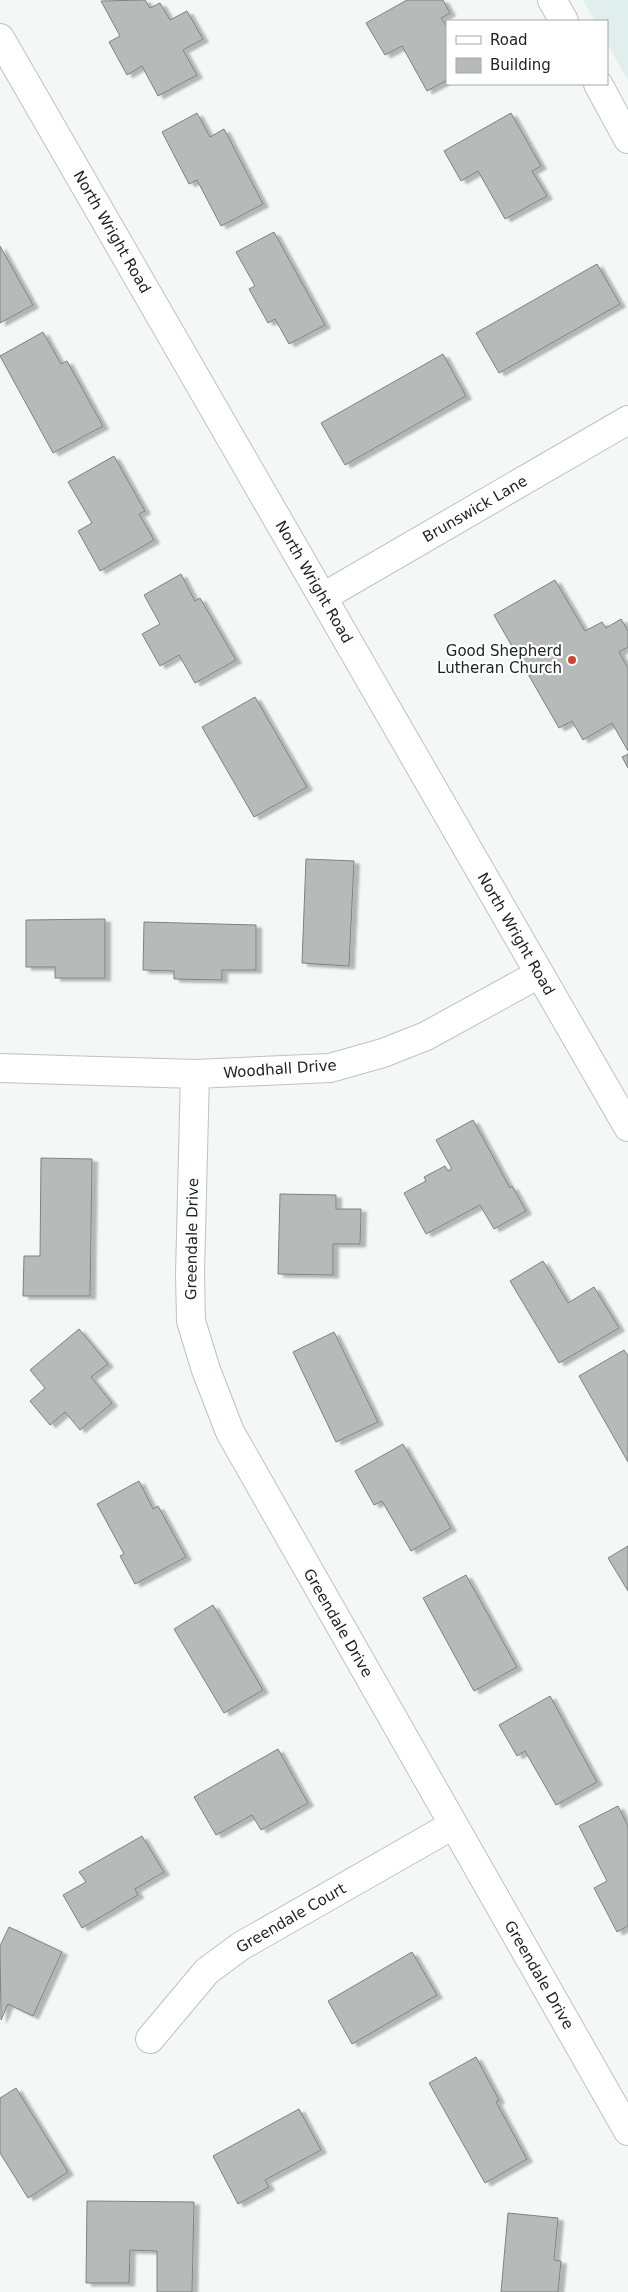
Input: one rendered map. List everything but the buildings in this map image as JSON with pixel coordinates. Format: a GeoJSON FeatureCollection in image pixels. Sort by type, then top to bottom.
{"type":"FeatureCollection","features":[{"type":"Feature","properties":{"kind":"street"},"geometry":{"type":"LineString","coordinates":[[552,0],[563,20]]}},
{"type":"Feature","properties":{"kind":"street","name":"North Wright Road"},"geometry":{"type":"LineString","coordinates":[[0,38],[538,974],[628,1127]]}},
{"type":"Feature","properties":{"kind":"street"},"geometry":{"type":"LineString","coordinates":[[599,85],[628,139]]}},
{"type":"Feature","properties":{"kind":"street","name":"Brunswick Lane"},"geometry":{"type":"LineString","coordinates":[[323,597],[628,420]]}},
{"type":"Feature","properties":{"kind":"street","name":"Woodhall Drive"},"geometry":{"type":"LineString","coordinates":[[0,1068],[195,1074],[330,1068],[383,1053],[426,1036],[538,974]]}},
{"type":"Feature","properties":{"kind":"street","name":"Greendale Drive"},"geometry":{"type":"LineString","coordinates":[[195,1074],[190,1274],[191,1320],[206,1370],[230,1432],[628,2131]]}},
{"type":"Feature","properties":{"kind":"street","name":"Greendale Court"},"geometry":{"type":"LineString","coordinates":[[150,2039],[207,1971],[241,1946],[453,1824]]}},
{"type":"Feature","properties":{"kind":"shaded area"},"geometry":{"type":"Polygon","coordinates":[[[583,0],[628,0],[628,81],[608,45],[608,20],[594,20],[583,0]]]}},
{"type":"Feature","properties":{"kind":"place","name":"Good Shepherd Lutheran Church"},"geometry":{"type":"Point","coordinates":[572,660]}}]}
